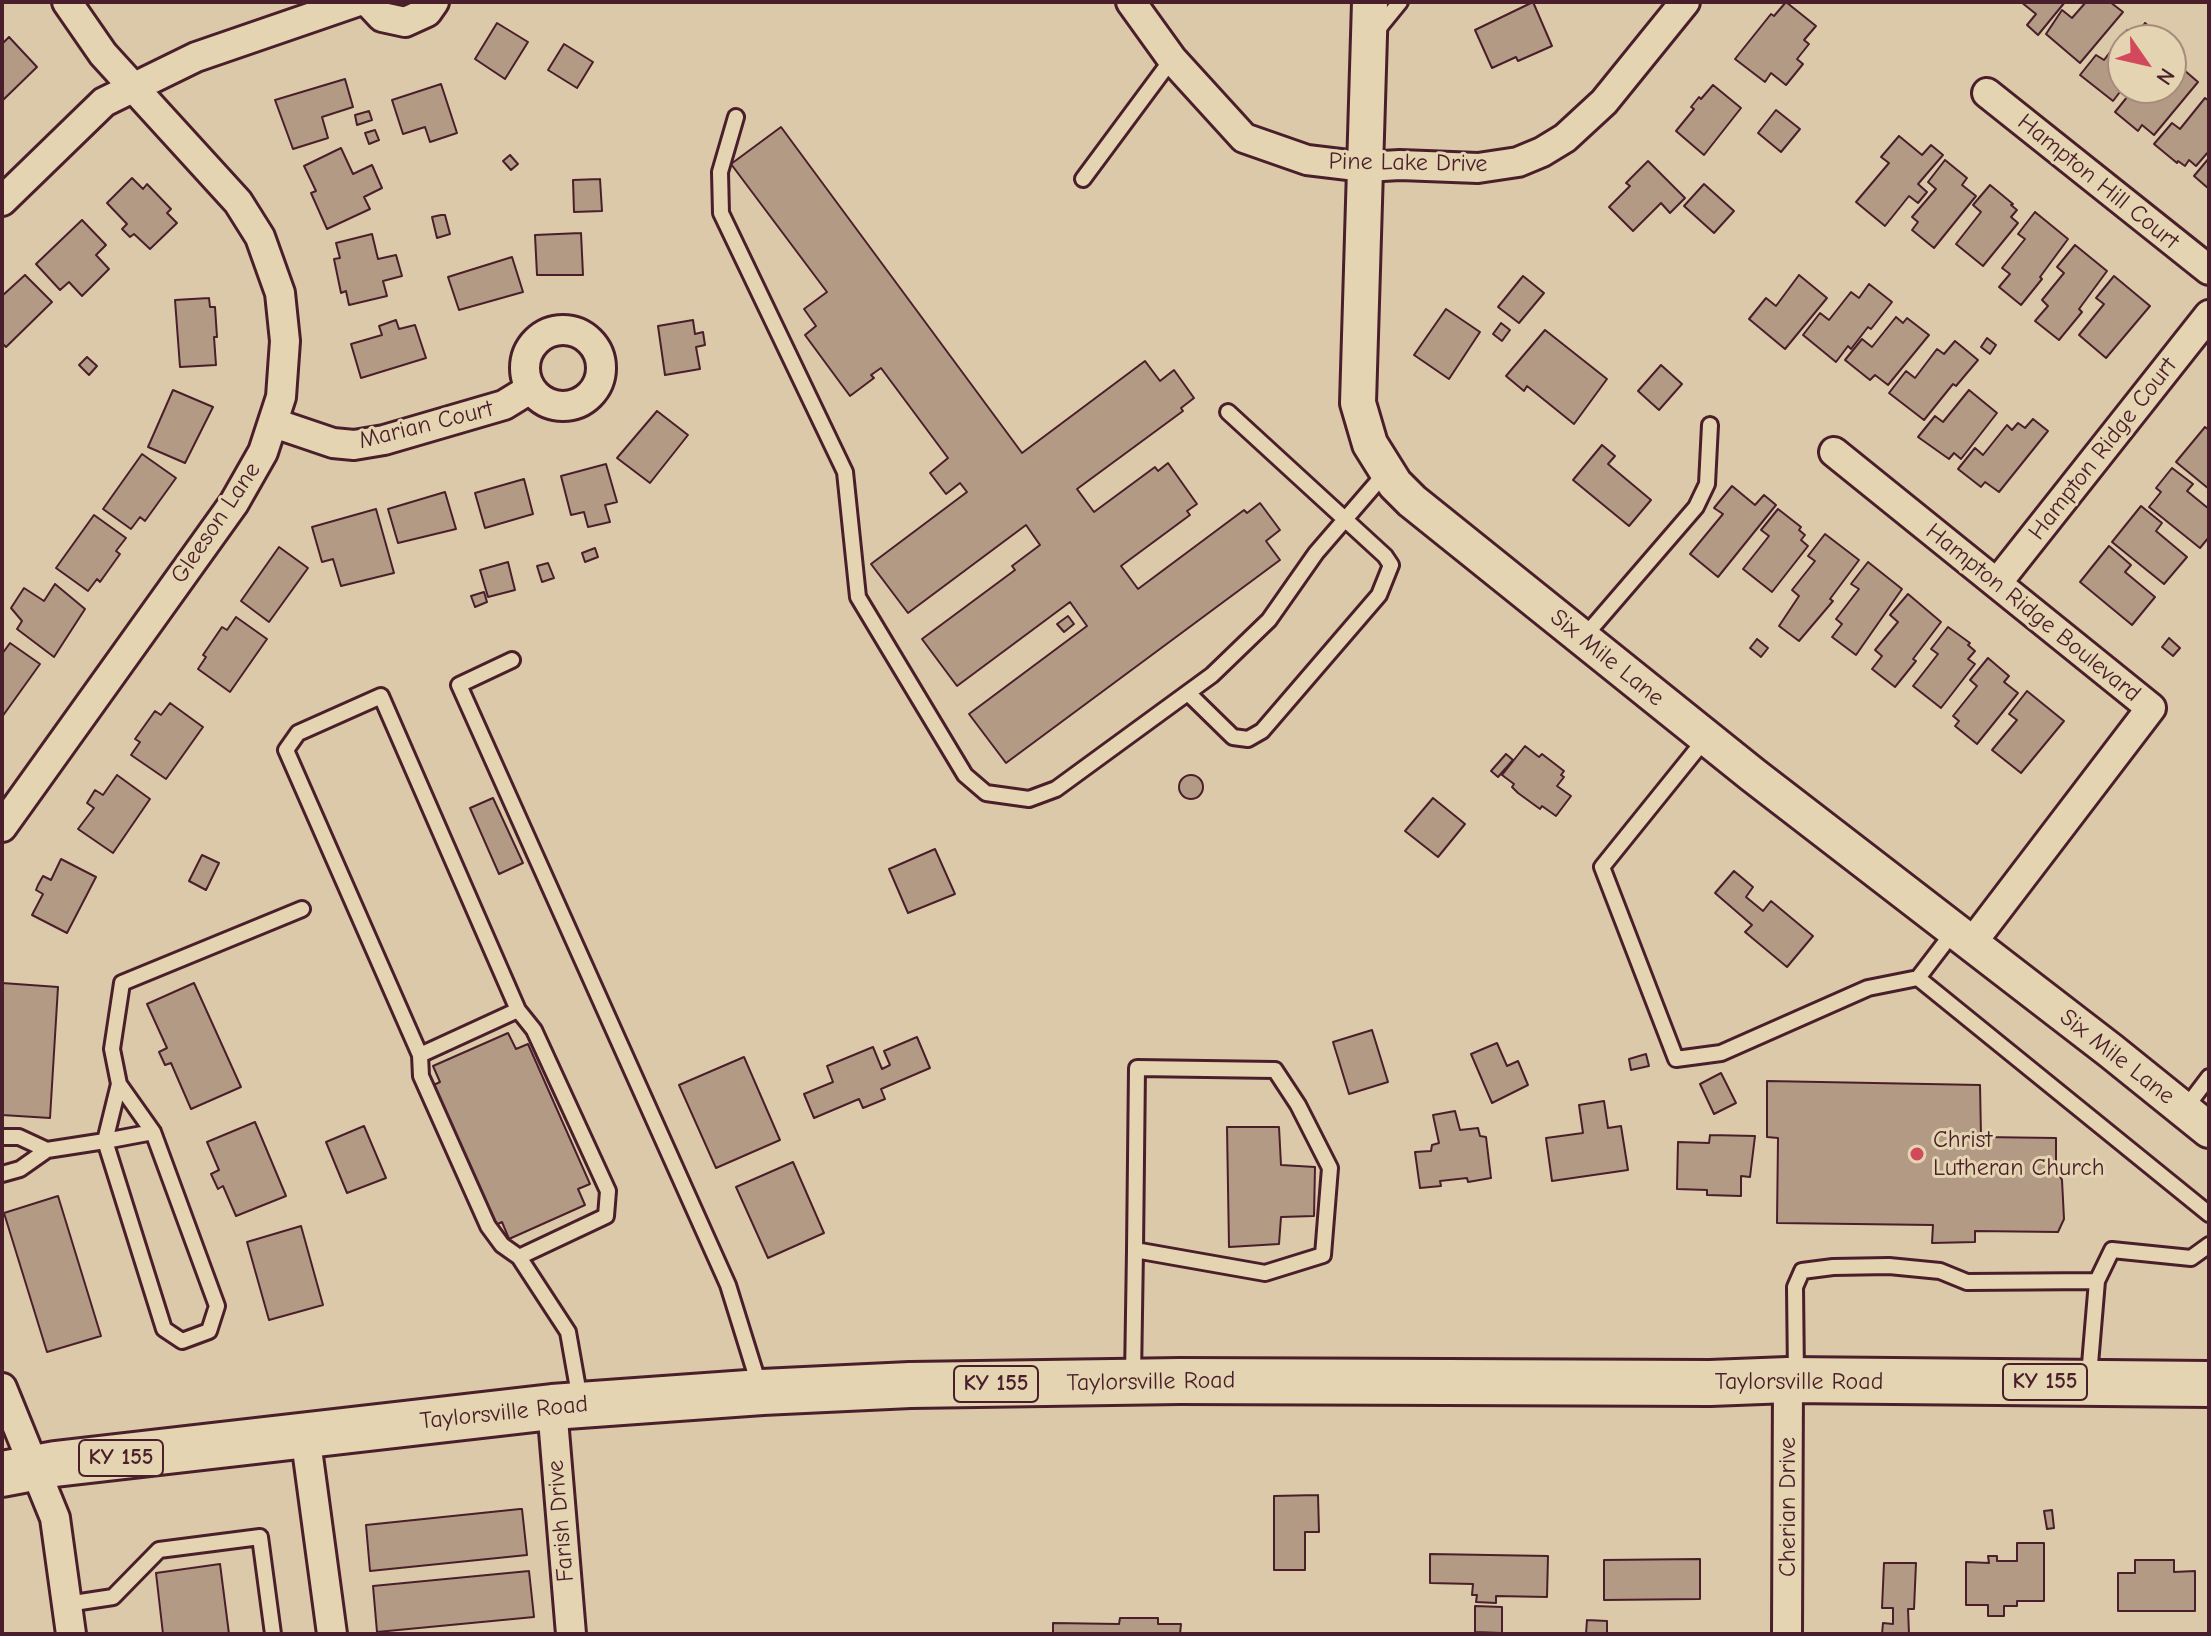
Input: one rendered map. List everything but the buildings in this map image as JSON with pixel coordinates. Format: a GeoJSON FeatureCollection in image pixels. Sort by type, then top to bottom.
{"type":"FeatureCollection","features":[{"type":"Feature","properties":{"kind":"main road","name":"Taylorsville Road"},"geometry":{"type":"LineString","coordinates":[[18,1471],[305,1434],[566,1406],[910,1385],[1792,1381],[2209,1384]]}},
{"type":"Feature","properties":{"kind":"street","name":"Gleeson Lane"},"geometry":{"type":"LineString","coordinates":[[2,827],[234,503],[263,452],[281,397],[285,341],[280,293],[260,237],[238,202],[103,54],[67,2]]}},
{"type":"Feature","properties":{"kind":"street"},"geometry":{"type":"LineString","coordinates":[[2,201],[104,102],[196,57],[356,2]]}},
{"type":"Feature","properties":{"kind":"street"},"geometry":{"type":"LineString","coordinates":[[368,2],[382,17],[405,22],[427,12],[434,2]]}},
{"type":"Feature","properties":{"kind":"street","name":"Pine Lake Drive"},"geometry":{"type":"LineString","coordinates":[[1131,2],[1172,59],[1244,138],[1307,160],[1365,167],[1478,168],[1518,162],[1565,138],[1586,121],[1685,2]]}},
{"type":"Feature","properties":{"kind":"street","name":"Six Mile Lane"},"geometry":{"type":"LineString","coordinates":[[1370,2],[1358,403],[1370,444],[1386,472],[1412,501],[1707,738],[2197,1120]]}},
{"type":"Feature","properties":{"kind":"street","name":"Hampton Hill Court"},"geometry":{"type":"LineString","coordinates":[[1987,93],[2209,270]]}},
{"type":"Feature","properties":{"kind":"street","name":"Hampton Ridge Court"},"geometry":{"type":"LineString","coordinates":[[1997,583],[2209,315]]}},
{"type":"Feature","properties":{"kind":"street","name":"Marian Court"},"geometry":{"type":"LineString","coordinates":[[274,423],[333,443],[354,445],[384,440],[504,405],[530,389]]}},
{"type":"Feature","properties":{"kind":"street","name":"Hampton Ridge Boulevard"},"geometry":{"type":"LineString","coordinates":[[1834,452],[2151,708],[1963,937]]}},
{"type":"Feature","properties":{"kind":"street","name":"Cherian Drive"},"geometry":{"type":"LineString","coordinates":[[1787,1634],[1792,1381]]}},
{"type":"Feature","properties":{"kind":"street"},"geometry":{"type":"LineString","coordinates":[[2,1388],[18,1471],[55,1518],[71,1634]]}},
{"type":"Feature","properties":{"kind":"street","name":"Farish Drive"},"geometry":{"type":"LineString","coordinates":[[566,1406],[571,1634]]}},
{"type":"Feature","properties":{"kind":"street"},"geometry":{"type":"LineString","coordinates":[[305,1434],[332,1634]]}},
{"type":"Feature","properties":{"kind":"lane"},"geometry":{"type":"LineString","coordinates":[[1369,41],[1400,2]]}},
{"type":"Feature","properties":{"kind":"lane"},"geometry":{"type":"LineString","coordinates":[[1083,179],[1172,59]]}},
{"type":"Feature","properties":{"kind":"lane"},"geometry":{"type":"LineString","coordinates":[[736,117],[720,172],[721,213],[845,472],[858,597],[965,775],[986,793],[1029,799],[1056,789],[1212,675],[1269,620],[1316,553],[1386,472]]}},
{"type":"Feature","properties":{"kind":"lane"},"geometry":{"type":"LineString","coordinates":[[1188,693],[1233,737],[1248,739],[1262,731],[1379,595],[1391,565],[1385,556],[1228,412]]}},
{"type":"Feature","properties":{"kind":"lane"},"geometry":{"type":"LineString","coordinates":[[1583,638],[1696,507],[1707,484],[1710,425]]}},
{"type":"Feature","properties":{"kind":"lane"},"geometry":{"type":"LineString","coordinates":[[512,660],[459,685],[728,1285],[762,1392]]}},
{"type":"Feature","properties":{"kind":"lane"},"geometry":{"type":"LineString","coordinates":[[519,1257],[606,1216],[608,1191],[534,1030],[518,1010],[381,696],[298,733],[286,750],[420,1055],[421,1076],[488,1226],[502,1245],[519,1257],[568,1332],[566,1406]]}},
{"type":"Feature","properties":{"kind":"lane"},"geometry":{"type":"LineString","coordinates":[[1707,738],[1602,867],[1676,1059],[1721,1053],[1868,988],[1918,978],[1963,937]]}},
{"type":"Feature","properties":{"kind":"lane"},"geometry":{"type":"LineString","coordinates":[[119,1084],[105,1141],[164,1329],[182,1341],[209,1331],[217,1306],[153,1132],[119,1084],[112,1049],[122,983],[302,909]]}},
{"type":"Feature","properties":{"kind":"lane"},"geometry":{"type":"LineString","coordinates":[[1918,978],[2209,1214]]}},
{"type":"Feature","properties":{"kind":"lane"},"geometry":{"type":"LineString","coordinates":[[420,1055],[518,1010]]}},
{"type":"Feature","properties":{"kind":"lane"},"geometry":{"type":"LineString","coordinates":[[1133,1382],[1137,1068],[1275,1070],[1298,1105],[1330,1168],[1323,1255],[1265,1273],[1135,1250]]}},
{"type":"Feature","properties":{"kind":"lane"},"geometry":{"type":"LineString","coordinates":[[2197,1120],[2209,1077]]}},
{"type":"Feature","properties":{"kind":"lane"},"geometry":{"type":"LineString","coordinates":[[2,1174],[20,1169],[47,1150],[153,1132]]}},
{"type":"Feature","properties":{"kind":"lane"},"geometry":{"type":"LineString","coordinates":[[2,1137],[19,1137],[47,1150]]}},
{"type":"Feature","properties":{"kind":"lane"},"geometry":{"type":"LineString","coordinates":[[2089,1383],[2097,1281],[2112,1250],[2191,1258],[2209,1245]]}},
{"type":"Feature","properties":{"kind":"lane"},"geometry":{"type":"LineString","coordinates":[[1792,1381],[1795,1287],[1802,1271],[1889,1266],[1940,1271],[1967,1282],[2097,1281]]}},
{"type":"Feature","properties":{"kind":"lane"},"geometry":{"type":"LineString","coordinates":[[67,1604],[113,1597],[159,1550],[260,1537],[273,1634]]}},
{"type":"Feature","properties":{"kind":"place","name":"Christ Lutheran Church"},"geometry":{"type":"Point","coordinates":[1917,1154]}}]}
